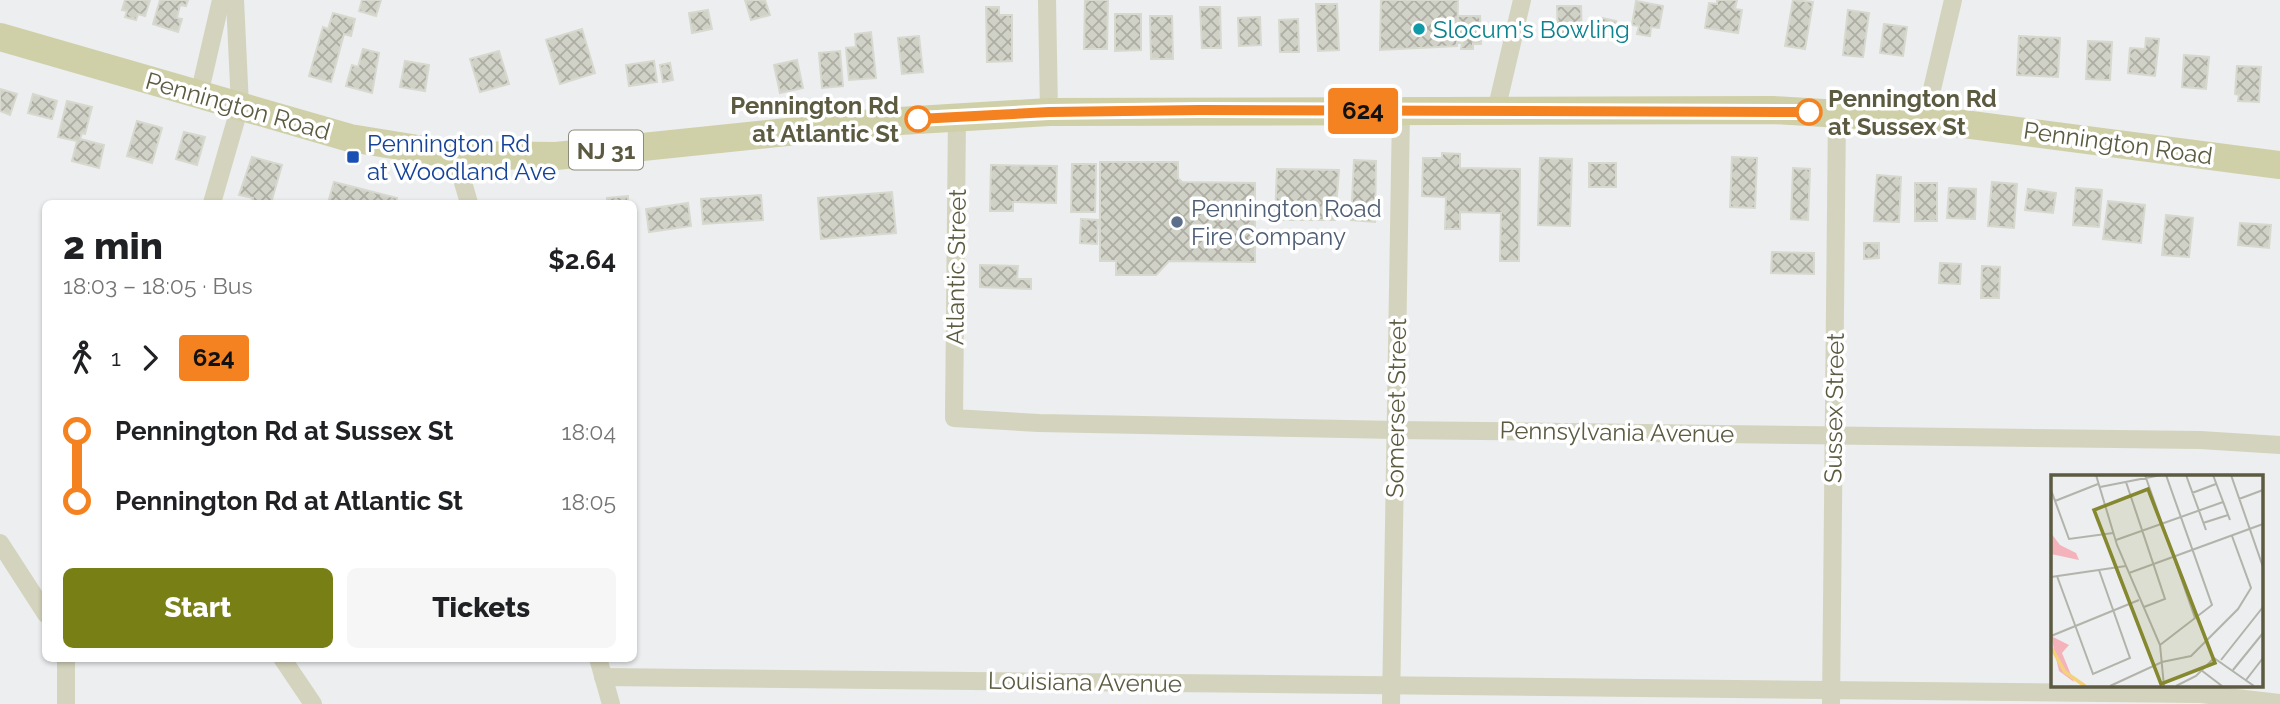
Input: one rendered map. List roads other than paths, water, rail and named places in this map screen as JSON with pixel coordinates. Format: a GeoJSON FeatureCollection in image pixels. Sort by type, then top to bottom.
{"type":"FeatureCollection","features":[{"type":"Feature","properties":{"kind":"main road","name":"Pennington Road"},"geometry":{"type":"LineString","coordinates":[[0,37],[350,138],[455,155],[556,156],[957,116],[1049,112],[1837,112],[1925,119],[2280,165]]}},
{"type":"Feature","properties":{"kind":"street"},"geometry":{"type":"LineString","coordinates":[[200,94],[221,0]]}},
{"type":"Feature","properties":{"kind":"street"},"geometry":{"type":"LineString","coordinates":[[213,200],[240,106],[235,0]]}},
{"type":"Feature","properties":{"kind":"street"},"geometry":{"type":"LineString","coordinates":[[1047,0],[1049,112]]}},
{"type":"Feature","properties":{"kind":"street"},"geometry":{"type":"LineString","coordinates":[[1496,111],[1522,0]]}},
{"type":"Feature","properties":{"kind":"street"},"geometry":{"type":"LineString","coordinates":[[1925,119],[1953,0]]}},
{"type":"Feature","properties":{"kind":"street","name":"Somerset Street"},"geometry":{"type":"LineString","coordinates":[[1392,695],[1401,112]]}},
{"type":"Feature","properties":{"kind":"street","name":"Sussex Street"},"geometry":{"type":"LineString","coordinates":[[1831,697],[1837,112]]}},
{"type":"Feature","properties":{"kind":"street","name":"Atlantic Street"},"geometry":{"type":"LineString","coordinates":[[954,418],[957,116]]}},
{"type":"Feature","properties":{"kind":"street"},"geometry":{"type":"LineString","coordinates":[[455,155],[468,200]]}},
{"type":"Feature","properties":{"kind":"street","name":"Pennsylvania Avenue"},"geometry":{"type":"LineString","coordinates":[[954,418],[1039,423],[1396,430],[2200,440],[2280,445]]}},
{"type":"Feature","properties":{"kind":"street"},"geometry":{"type":"LineString","coordinates":[[0,543],[42,608]]}},
{"type":"Feature","properties":{"kind":"street"},"geometry":{"type":"LineString","coordinates":[[66,662],[67,701]]}},
{"type":"Feature","properties":{"kind":"street"},"geometry":{"type":"LineString","coordinates":[[285,662],[313,704]]}},
{"type":"Feature","properties":{"kind":"street"},"geometry":{"type":"LineString","coordinates":[[599,662],[611,704]]}},
{"type":"Feature","properties":{"kind":"street","name":"Louisiana Avenue"},"geometry":{"type":"LineString","coordinates":[[603,677],[1392,695],[1831,697],[2201,694],[2280,704]]}},
{"type":"Feature","properties":{"kind":"place","name":"Slocum's Bowling"},"geometry":{"type":"Point","coordinates":[1419,29]}},
{"type":"Feature","properties":{"kind":"place","name":"Pennington Rd at Sussex St"},"geometry":{"type":"Point","coordinates":[1809,112]}},
{"type":"Feature","properties":{"kind":"place","name":"Pennington Rd at Atlantic St"},"geometry":{"type":"Point","coordinates":[918,119]}},
{"type":"Feature","properties":{"kind":"place","name":"Pennington Rd at Woodland Ave"},"geometry":{"type":"Point","coordinates":[353,157]}},
{"type":"Feature","properties":{"kind":"place","name":"Pennington Road Fire Company"},"geometry":{"type":"Point","coordinates":[1177,222]}}]}
